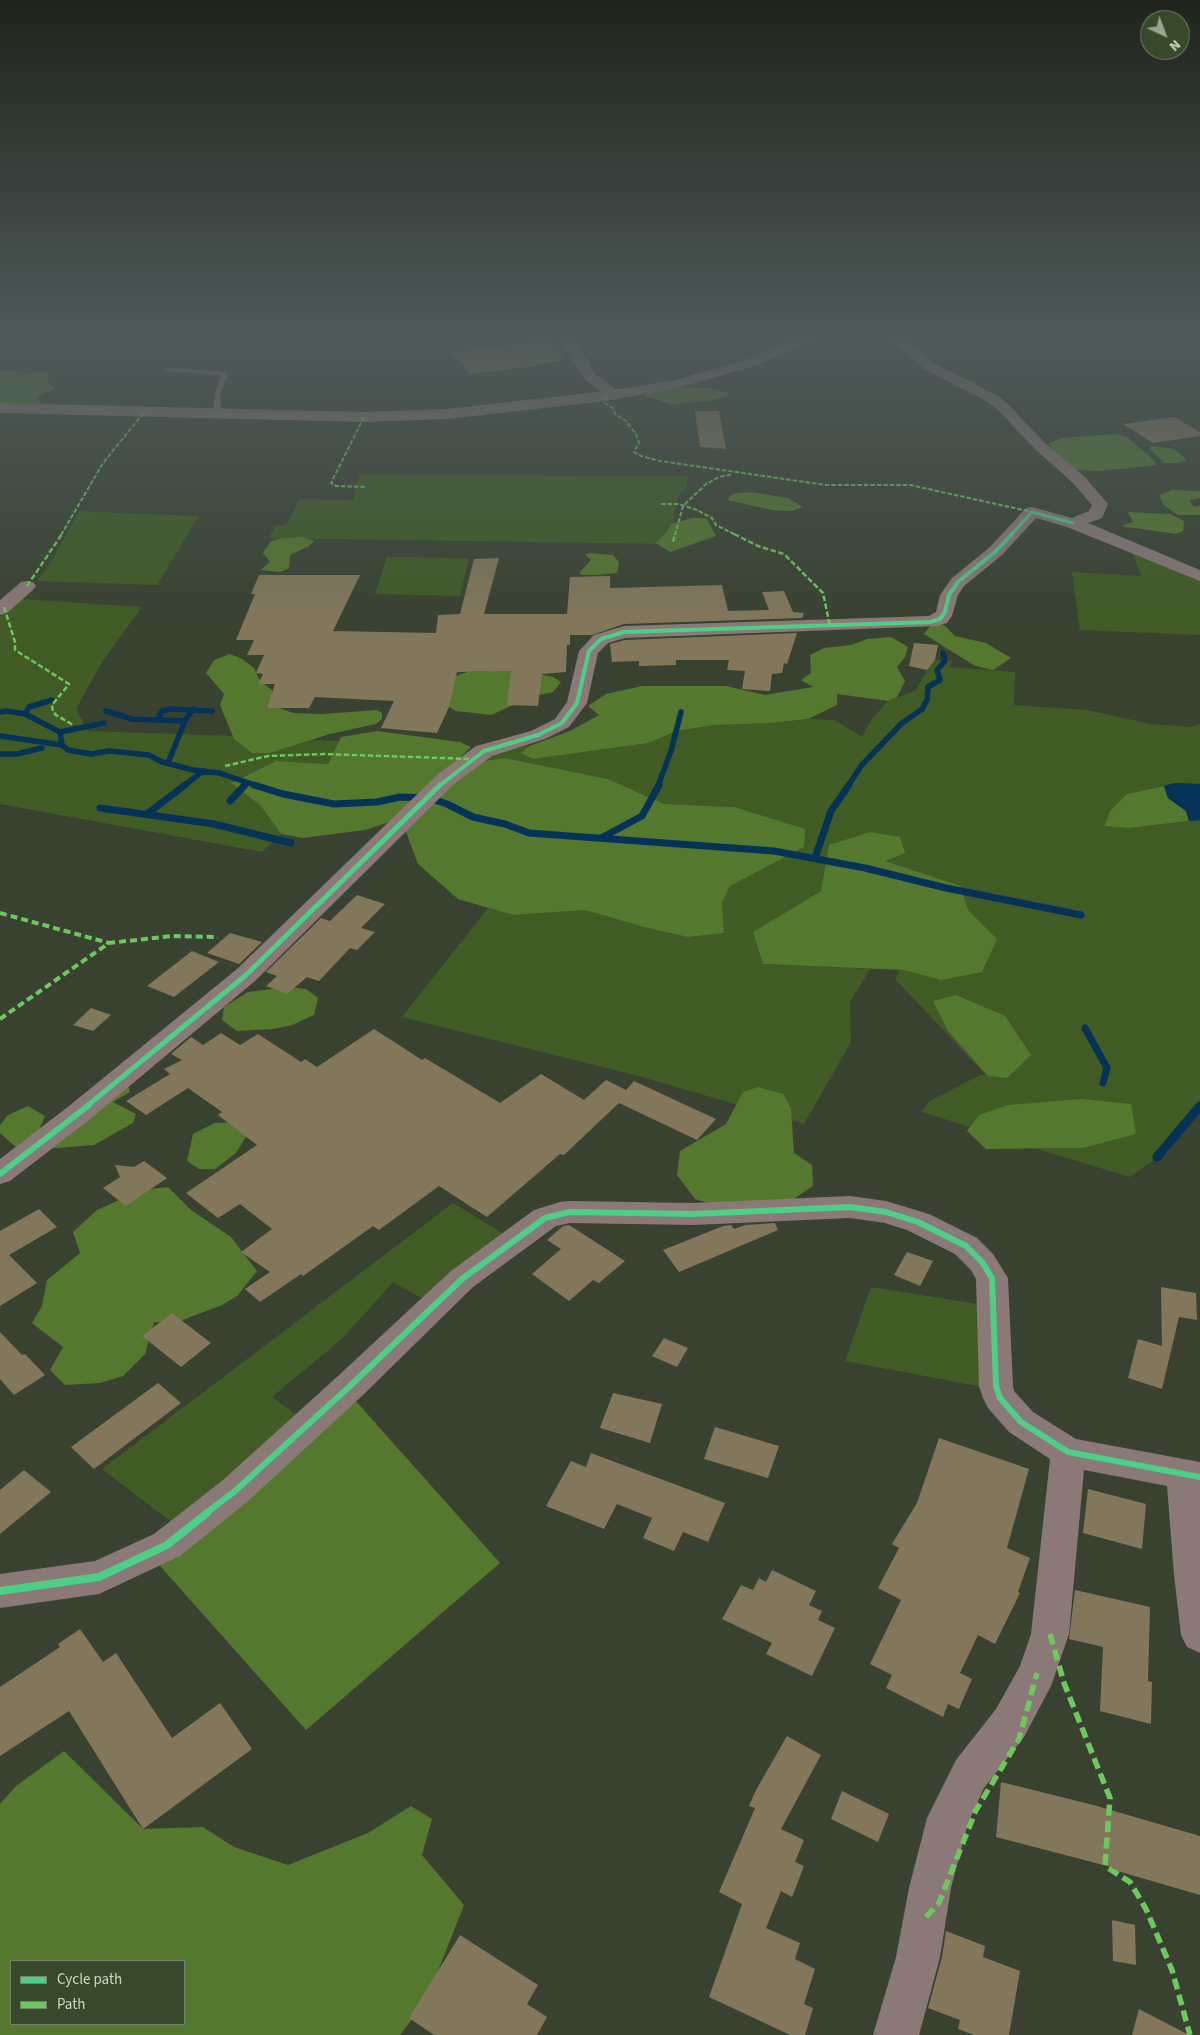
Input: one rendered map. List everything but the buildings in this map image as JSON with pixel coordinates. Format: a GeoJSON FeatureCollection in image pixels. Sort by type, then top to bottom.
{"type":"FeatureCollection","features":[{"type":"Feature","properties":{"kind":"street"},"geometry":{"type":"LineString","coordinates":[[1028,433],[1079,480],[1100,504],[1096,514],[1073,523]]}},
{"type":"Feature","properties":{"kind":"street"},"geometry":{"type":"LineString","coordinates":[[0,1174],[79,1113],[246,975],[425,799],[472,759],[484,751],[538,735],[562,723],[577,704],[589,651],[601,639],[624,632],[930,622],[940,619],[945,612],[949,596],[958,582],[996,551],[1032,512],[1073,523],[1200,576]]}},
{"type":"Feature","properties":{"kind":"street"},"geometry":{"type":"LineString","coordinates":[[0,609],[27,586]]}},
{"type":"Feature","properties":{"kind":"street"},"geometry":{"type":"LineString","coordinates":[[0,1591],[98,1577],[168,1545],[242,1484],[350,1386],[462,1280],[521,1234],[545,1218],[560,1213],[598,1211],[693,1214],[850,1207],[886,1212],[918,1222],[966,1246],[982,1262],[992,1278],[996,1386],[1000,1398],[1021,1422],[1068,1452],[1192,1476],[1192,1575],[1200,1635]]}},
{"type":"Feature","properties":{"kind":"street"},"geometry":{"type":"LineString","coordinates":[[896,2035],[918,1957],[928,1900],[948,1818],[970,1774],[1010,1723],[1038,1673],[1050,1634],[1068,1452]]}},
{"type":"Feature","properties":{"kind":"green space"},"geometry":{"type":"Polygon","coordinates":[[[1115,434],[1127,437],[1154,460],[1156,465],[1100,471],[1077,470],[1054,452],[1049,443],[1062,438],[1115,434]]]}},
{"type":"Feature","properties":{"kind":"green space"},"geometry":{"type":"Polygon","coordinates":[[[1154,446],[1174,449],[1187,460],[1177,463],[1164,463],[1149,448],[1154,446]]]}},
{"type":"Feature","properties":{"kind":"green space"},"geometry":{"type":"Polygon","coordinates":[[[360,474],[688,476],[686,488],[679,494],[668,544],[269,538],[276,525],[286,525],[300,499],[353,500],[360,474]]]}},
{"type":"Feature","properties":{"kind":"green space"},"geometry":{"type":"Polygon","coordinates":[[[1172,490],[1200,491],[1200,498],[1189,500],[1194,507],[1200,506],[1200,515],[1178,515],[1163,504],[1159,495],[1172,490]]]}},
{"type":"Feature","properties":{"kind":"green space"},"geometry":{"type":"Polygon","coordinates":[[[751,492],[788,498],[803,507],[792,511],[772,510],[727,500],[732,494],[751,492]]]}},
{"type":"Feature","properties":{"kind":"green space"},"geometry":{"type":"Polygon","coordinates":[[[79,511],[199,516],[157,585],[37,581],[51,562],[79,511]]]}},
{"type":"Feature","properties":{"kind":"green space"},"geometry":{"type":"Polygon","coordinates":[[[1128,512],[1170,514],[1184,521],[1183,531],[1176,534],[1121,526],[1133,522],[1128,512]]]}},
{"type":"Feature","properties":{"kind":"green space"},"geometry":{"type":"Polygon","coordinates":[[[692,518],[706,518],[716,536],[670,552],[656,543],[666,533],[671,524],[692,518]]]}},
{"type":"Feature","properties":{"kind":"green space"},"geometry":{"type":"Polygon","coordinates":[[[303,537],[314,541],[309,546],[290,555],[289,568],[280,572],[261,570],[270,562],[263,553],[270,542],[281,538],[303,537]]]}},
{"type":"Feature","properties":{"kind":"green space"},"geometry":{"type":"Polygon","coordinates":[[[1131,551],[1200,579],[1200,635],[1080,630],[1072,572],[1142,576],[1131,551]]]}},
{"type":"Feature","properties":{"kind":"green space"},"geometry":{"type":"Polygon","coordinates":[[[585,554],[613,555],[619,562],[617,573],[582,575],[579,573],[591,560],[585,554]]]}},
{"type":"Feature","properties":{"kind":"green space"},"geometry":{"type":"Polygon","coordinates":[[[387,557],[469,558],[460,596],[375,594],[387,557]]]}},
{"type":"Feature","properties":{"kind":"green space"},"geometry":{"type":"Polygon","coordinates":[[[21,599],[142,607],[102,662],[76,709],[88,731],[233,736],[253,753],[270,753],[312,740],[339,741],[328,764],[276,761],[232,782],[260,805],[281,834],[262,852],[0,804],[0,616],[21,599]]]}},
{"type":"Feature","properties":{"kind":"green space"},"geometry":{"type":"Polygon","coordinates":[[[931,625],[944,625],[955,636],[986,643],[1011,658],[993,670],[975,666],[924,634],[931,625]]]}},
{"type":"Feature","properties":{"kind":"green space"},"geometry":{"type":"Polygon","coordinates":[[[891,637],[908,647],[905,657],[897,667],[905,681],[897,697],[888,701],[837,694],[837,705],[808,719],[772,723],[716,725],[676,731],[649,743],[533,759],[521,753],[529,746],[570,731],[599,715],[588,706],[606,694],[642,686],[726,686],[765,695],[813,687],[801,680],[811,673],[810,655],[824,648],[851,645],[867,639],[891,637]]]}},
{"type":"Feature","properties":{"kind":"green space"},"geometry":{"type":"Polygon","coordinates":[[[230,654],[242,659],[254,668],[260,681],[272,690],[274,706],[293,713],[322,714],[377,710],[382,713],[382,719],[376,724],[330,734],[270,753],[252,753],[234,739],[220,705],[224,694],[206,673],[214,660],[230,654]]]}},
{"type":"Feature","properties":{"kind":"green space"},"geometry":{"type":"Polygon","coordinates":[[[935,660],[952,661],[950,667],[1015,672],[1014,705],[1087,710],[1151,724],[1191,727],[1200,724],[1200,784],[1175,783],[1127,794],[1129,828],[1200,820],[1200,1106],[1158,1157],[1130,1177],[1037,1149],[1083,1148],[979,1115],[970,1127],[922,1112],[928,1102],[980,1075],[986,1075],[895,979],[900,970],[997,939],[968,910],[961,886],[884,861],[902,846],[821,891],[753,932],[763,964],[870,969],[850,1002],[851,1042],[804,1124],[635,1075],[402,1017],[488,908],[513,915],[585,910],[644,927],[724,933],[722,903],[730,886],[759,870],[734,807],[664,804],[608,779],[505,758],[477,762],[521,746],[529,746],[521,753],[533,759],[649,743],[676,731],[716,725],[772,723],[808,719],[835,720],[862,737],[871,720],[888,701],[915,691],[935,660]]]}},
{"type":"Feature","properties":{"kind":"green space"},"geometry":{"type":"Polygon","coordinates":[[[518,670],[553,677],[561,682],[553,692],[534,696],[491,715],[456,711],[446,705],[451,678],[467,672],[518,670]]]}},
{"type":"Feature","properties":{"kind":"green space"},"geometry":{"type":"Polygon","coordinates":[[[377,731],[460,742],[471,747],[392,821],[365,830],[303,838],[281,834],[260,805],[231,783],[276,761],[328,764],[341,737],[377,731]]]}},
{"type":"Feature","properties":{"kind":"green space"},"geometry":{"type":"Polygon","coordinates":[[[505,758],[608,779],[664,804],[734,807],[805,829],[804,847],[730,886],[722,903],[724,933],[688,937],[585,910],[513,915],[458,899],[418,864],[405,829],[477,762],[505,758]]]}},
{"type":"Feature","properties":{"kind":"green space"},"geometry":{"type":"Polygon","coordinates":[[[1164,786],[1168,798],[1186,811],[1189,821],[1129,828],[1105,826],[1110,811],[1127,794],[1164,786]]]}},
{"type":"Feature","properties":{"kind":"green space"},"geometry":{"type":"Polygon","coordinates":[[[870,832],[900,837],[905,853],[885,861],[961,886],[968,910],[997,939],[982,972],[941,980],[904,970],[763,964],[753,932],[821,891],[829,845],[870,832]]]}},
{"type":"Feature","properties":{"kind":"green space"},"geometry":{"type":"Polygon","coordinates":[[[287,987],[306,989],[318,998],[314,1015],[292,1025],[274,1029],[237,1031],[222,1020],[224,1007],[248,992],[287,987]]]}},
{"type":"Feature","properties":{"kind":"green space"},"geometry":{"type":"Polygon","coordinates":[[[956,995],[1005,1016],[1031,1055],[1007,1078],[988,1076],[948,1031],[933,1001],[956,995]]]}},
{"type":"Feature","properties":{"kind":"green space"},"geometry":{"type":"Polygon","coordinates":[[[128,1084],[130,1092],[113,1102],[136,1114],[133,1123],[94,1145],[20,1151],[0,1133],[0,1125],[8,1115],[28,1106],[45,1116],[36,1138],[128,1084]]]}},
{"type":"Feature","properties":{"kind":"green space"},"geometry":{"type":"Polygon","coordinates":[[[758,1087],[783,1094],[791,1108],[794,1153],[812,1165],[813,1186],[786,1204],[728,1209],[695,1199],[677,1175],[680,1151],[726,1124],[743,1092],[758,1087]]]}},
{"type":"Feature","properties":{"kind":"green space"},"geometry":{"type":"Polygon","coordinates":[[[1081,1099],[1131,1104],[1136,1134],[1083,1148],[986,1149],[967,1131],[979,1115],[1008,1105],[1081,1099]]]}},
{"type":"Feature","properties":{"kind":"green space"},"geometry":{"type":"Polygon","coordinates":[[[237,1122],[249,1132],[236,1153],[215,1169],[199,1169],[187,1161],[193,1134],[215,1123],[237,1122]]]}},
{"type":"Feature","properties":{"kind":"green space"},"geometry":{"type":"Polygon","coordinates":[[[168,1187],[191,1210],[231,1237],[257,1271],[237,1296],[222,1305],[175,1323],[154,1322],[145,1354],[123,1376],[100,1383],[65,1385],[50,1370],[63,1347],[32,1323],[42,1306],[47,1280],[80,1253],[73,1232],[97,1210],[141,1190],[168,1187]]]}},
{"type":"Feature","properties":{"kind":"green space"},"geometry":{"type":"Polygon","coordinates":[[[453,1203],[505,1235],[425,1300],[393,1282],[343,1338],[272,1397],[302,1419],[179,1528],[102,1469],[453,1203]]]}},
{"type":"Feature","properties":{"kind":"green space"},"geometry":{"type":"Polygon","coordinates":[[[871,1287],[984,1305],[988,1388],[845,1361],[871,1287]]]}},
{"type":"Feature","properties":{"kind":"green space"},"geometry":{"type":"Polygon","coordinates":[[[354,1399],[500,1563],[306,1730],[160,1566],[354,1399]]]}},
{"type":"Feature","properties":{"kind":"green space"},"geometry":{"type":"Polygon","coordinates":[[[64,1751],[143,1829],[203,1827],[234,1847],[288,1865],[368,1833],[411,1806],[432,1819],[422,1855],[464,1905],[427,1999],[400,2035],[0,2035],[0,1804],[16,1786],[64,1751]]]}},
{"type":"Feature","properties":{"kind":"water"},"geometry":{"type":"Polygon","coordinates":[[[1175,783],[1200,784],[1200,820],[1189,821],[1186,811],[1168,798],[1164,786],[1175,783]]]}},
{"type":"Feature","properties":{"kind":"waterway"},"geometry":{"type":"LineString","coordinates":[[848,786],[861,766],[901,724],[922,709],[927,700],[928,687],[940,680],[937,670],[945,661],[943,653]]}},
{"type":"Feature","properties":{"kind":"waterway"},"geometry":{"type":"LineString","coordinates":[[25,714],[29,707],[52,700]]}},
{"type":"Feature","properties":{"kind":"waterway"},"geometry":{"type":"LineString","coordinates":[[157,720],[162,711],[170,709],[192,710]]}},
{"type":"Feature","properties":{"kind":"waterway"},"geometry":{"type":"LineString","coordinates":[[185,721],[192,710]]}},
{"type":"Feature","properties":{"kind":"waterway"},"geometry":{"type":"LineString","coordinates":[[192,710],[212,711]]}},
{"type":"Feature","properties":{"kind":"waterway"},"geometry":{"type":"LineString","coordinates":[[0,712],[7,711],[25,714]]}},
{"type":"Feature","properties":{"kind":"waterway"},"geometry":{"type":"LineString","coordinates":[[106,711],[132,719],[157,720]]}},
{"type":"Feature","properties":{"kind":"waterway"},"geometry":{"type":"LineString","coordinates":[[658,786],[671,751],[681,712]]}},
{"type":"Feature","properties":{"kind":"waterway"},"geometry":{"type":"LineString","coordinates":[[25,714],[60,732]]}},
{"type":"Feature","properties":{"kind":"waterway"},"geometry":{"type":"LineString","coordinates":[[157,720],[185,721]]}},
{"type":"Feature","properties":{"kind":"waterway"},"geometry":{"type":"LineString","coordinates":[[168,763],[185,721]]}},
{"type":"Feature","properties":{"kind":"waterway"},"geometry":{"type":"LineString","coordinates":[[60,732],[104,723]]}},
{"type":"Feature","properties":{"kind":"waterway"},"geometry":{"type":"LineString","coordinates":[[60,732],[62,745]]}},
{"type":"Feature","properties":{"kind":"waterway"},"geometry":{"type":"LineString","coordinates":[[0,736],[62,745]]}},
{"type":"Feature","properties":{"kind":"waterway"},"geometry":{"type":"LineString","coordinates":[[62,745],[68,750],[91,754],[109,751],[149,755],[162,762],[203,771]]}},
{"type":"Feature","properties":{"kind":"waterway"},"geometry":{"type":"LineString","coordinates":[[0,754],[17,754],[42,748]]}},
{"type":"Feature","properties":{"kind":"waterway"},"geometry":{"type":"LineString","coordinates":[[184,786],[203,771]]}},
{"type":"Feature","properties":{"kind":"waterway"},"geometry":{"type":"LineString","coordinates":[[203,771],[219,773],[258,786]]}},
{"type":"Feature","properties":{"kind":"waterway"},"geometry":{"type":"LineString","coordinates":[[243,786],[246,783]]}},
{"type":"Feature","properties":{"kind":"waterway"},"geometry":{"type":"LineString","coordinates":[[147,814],[185,785]]}},
{"type":"Feature","properties":{"kind":"waterway"},"geometry":{"type":"LineString","coordinates":[[230,801],[245,785]]}},
{"type":"Feature","properties":{"kind":"waterway"},"geometry":{"type":"LineString","coordinates":[[254,785],[283,794],[334,804],[377,802],[400,797],[429,798],[447,804],[473,817],[505,824],[529,833],[774,851],[865,868],[946,888],[1081,915]]}},
{"type":"Feature","properties":{"kind":"waterway"},"geometry":{"type":"LineString","coordinates":[[601,838],[642,816],[659,785]]}},
{"type":"Feature","properties":{"kind":"waterway"},"geometry":{"type":"LineString","coordinates":[[815,858],[831,811],[849,785]]}},
{"type":"Feature","properties":{"kind":"waterway"},"geometry":{"type":"LineString","coordinates":[[100,808],[214,824],[291,843]]}},
{"type":"Feature","properties":{"kind":"waterway"},"geometry":{"type":"LineString","coordinates":[[1085,1028],[1107,1068],[1103,1083]]}},
{"type":"Feature","properties":{"kind":"waterway"},"geometry":{"type":"LineString","coordinates":[[1157,1157],[1200,1106]]}},
{"type":"Feature","properties":{"kind":"marked path"},"geometry":{"type":"LineString","coordinates":[[27,586],[58,541],[103,463],[127,433]]}},
{"type":"Feature","properties":{"kind":"marked path"},"geometry":{"type":"LineString","coordinates":[[356,433],[331,483],[336,486],[365,487]]}},
{"type":"Feature","properties":{"kind":"marked path"},"geometry":{"type":"LineString","coordinates":[[635,433],[639,443],[634,452],[660,461],[826,485],[910,485],[1032,512]]}},
{"type":"Feature","properties":{"kind":"marked path"},"geometry":{"type":"LineString","coordinates":[[673,542],[683,506],[706,484],[719,477],[733,474]]}},
{"type":"Feature","properties":{"kind":"marked path"},"geometry":{"type":"LineString","coordinates":[[661,504],[679,504],[697,510],[712,518],[716,525],[758,546],[784,554],[823,593],[830,626]]}},
{"type":"Feature","properties":{"kind":"marked path"},"geometry":{"type":"LineString","coordinates":[[4,607],[15,642],[15,650],[69,684],[52,705],[53,712],[56,715],[73,725]]}},
{"type":"Feature","properties":{"kind":"marked path"},"geometry":{"type":"LineString","coordinates":[[225,766],[268,756],[324,754],[472,759]]}},
{"type":"Feature","properties":{"kind":"marked path"},"geometry":{"type":"LineString","coordinates":[[0,913],[109,943]]}},
{"type":"Feature","properties":{"kind":"marked path"},"geometry":{"type":"LineString","coordinates":[[0,1019],[109,943],[172,936],[218,937]]}},
{"type":"Feature","properties":{"kind":"marked path"},"geometry":{"type":"LineString","coordinates":[[1050,1634],[1064,1683],[1110,1798],[1105,1866],[1130,1882],[1146,1909],[1172,1970],[1190,2035]]}},
{"type":"Feature","properties":{"kind":"marked path"},"geometry":{"type":"LineString","coordinates":[[926,1917],[939,1903],[976,1810],[1019,1739],[1037,1673]]}},
{"type":"Feature","properties":{"kind":"cycle path"},"geometry":{"type":"LineString","coordinates":[[0,1174],[79,1113],[246,975],[446,779],[484,751],[538,735],[562,723],[577,703],[589,651],[601,639],[624,632],[930,622],[940,619],[945,612],[949,595],[958,582],[996,551],[1032,512],[1073,523]]}},
{"type":"Feature","properties":{"kind":"cycle path"},"geometry":{"type":"LineString","coordinates":[[0,1591],[99,1577],[167,1545],[235,1491],[350,1386],[462,1279],[545,1218],[570,1212],[693,1214],[850,1207],[886,1212],[918,1222],[966,1246],[982,1262],[992,1278],[996,1386],[1000,1398],[1021,1422],[1068,1452],[1200,1477]]}}]}
